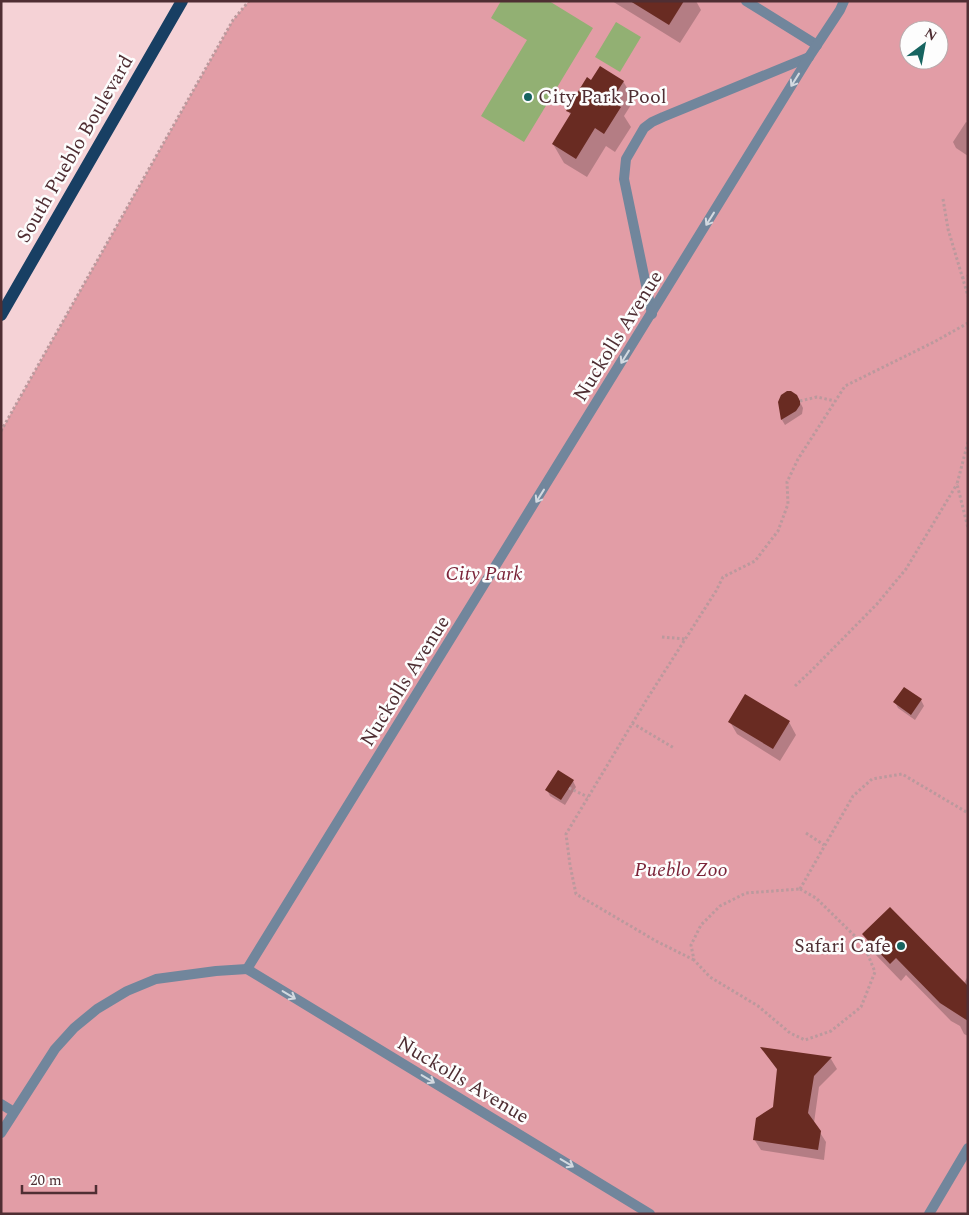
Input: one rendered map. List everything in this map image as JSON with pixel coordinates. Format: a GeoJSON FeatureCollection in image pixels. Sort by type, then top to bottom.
{"type":"FeatureCollection","features":[{"type":"Feature","properties":{"kind":"main road","name":"South Pueblo Boulevard"},"geometry":{"type":"LineString","coordinates":[[1,315],[182,1]]}},
{"type":"Feature","properties":{"kind":"street"},"geometry":{"type":"LineString","coordinates":[[746,1],[817,45]]}},
{"type":"Feature","properties":{"kind":"street","name":"Nuckolls Avenue"},"geometry":{"type":"LineString","coordinates":[[650,1214],[247,970],[809,57],[842,6],[850,1]]}},
{"type":"Feature","properties":{"kind":"street"},"geometry":{"type":"LineString","coordinates":[[652,314],[624,179],[626,159],[644,128],[663,117],[809,57]]}},
{"type":"Feature","properties":{"kind":"street"},"geometry":{"type":"LineString","coordinates":[[1,1134],[55,1049],[74,1028],[97,1009],[127,991],[156,979],[216,971],[247,970]]}},
{"type":"Feature","properties":{"kind":"street"},"geometry":{"type":"LineString","coordinates":[[1,1104],[14,1112]]}},
{"type":"Feature","properties":{"kind":"street"},"geometry":{"type":"LineString","coordinates":[[929,1214],[968,1148]]}},
{"type":"Feature","properties":{"kind":"path"},"geometry":{"type":"LineString","coordinates":[[1,431],[233,20],[250,1]]}},
{"type":"Feature","properties":{"kind":"path"},"geometry":{"type":"LineString","coordinates":[[943,199],[948,229],[968,296]]}},
{"type":"Feature","properties":{"kind":"path"},"geometry":{"type":"LineString","coordinates":[[962,278],[968,276]]}},
{"type":"Feature","properties":{"kind":"path"},"geometry":{"type":"LineString","coordinates":[[694,960],[692,945],[701,925],[720,906],[746,893],[800,889],[816,898],[864,945],[875,972],[861,1007],[831,1031],[805,1040],[790,1034],[758,1006],[710,977],[694,960],[656,941],[576,894],[566,834],[632,723],[723,577],[755,561],[778,531],[788,504],[787,482],[798,458],[845,386],[968,323]]}},
{"type":"Feature","properties":{"kind":"path"},"geometry":{"type":"LineString","coordinates":[[800,401],[817,397],[835,401]]}},
{"type":"Feature","properties":{"kind":"path"},"geometry":{"type":"LineString","coordinates":[[795,686],[876,604],[906,569],[957,484],[968,442]]}},
{"type":"Feature","properties":{"kind":"path"},"geometry":{"type":"LineString","coordinates":[[957,484],[968,528]]}},
{"type":"Feature","properties":{"kind":"path"},"geometry":{"type":"LineString","coordinates":[[662,638],[685,639]]}},
{"type":"Feature","properties":{"kind":"path"},"geometry":{"type":"LineString","coordinates":[[632,723],[674,748]]}},
{"type":"Feature","properties":{"kind":"path"},"geometry":{"type":"LineString","coordinates":[[800,889],[853,796],[872,779],[902,774],[968,813]]}},
{"type":"Feature","properties":{"kind":"path"},"geometry":{"type":"LineString","coordinates":[[569,788],[588,797]]}},
{"type":"Feature","properties":{"kind":"path"},"geometry":{"type":"LineString","coordinates":[[806,833],[824,845]]}},
{"type":"Feature","properties":{"kind":"green space","name":"City Park"},"geometry":{"type":"Polygon","coordinates":[[[249,1],[968,1],[968,1214],[1,1214],[1,431],[233,20],[249,1]]]}},
{"type":"Feature","properties":{"kind":"shaded area","name":"City Park Pool"},"geometry":{"type":"Polygon","coordinates":[[[501,1],[549,1],[593,28],[524,142],[481,116],[527,40],[491,18],[501,1]]]}},
{"type":"Feature","properties":{"kind":"shaded area"},"geometry":{"type":"Polygon","coordinates":[[[616,22],[641,37],[620,72],[595,57],[616,22]]]}},
{"type":"Feature","properties":{"kind":"building"},"geometry":{"type":"Polygon","coordinates":[[[630,1],[684,1],[669,25],[630,1]]]}},
{"type":"Feature","properties":{"kind":"building"},"geometry":{"type":"Polygon","coordinates":[[[600,66],[624,81],[611,101],[621,107],[604,134],[595,128],[576,159],[552,144],[571,113],[566,111],[587,77],[591,80],[600,66]]]}},
{"type":"Feature","properties":{"kind":"building"},"geometry":{"type":"Polygon","coordinates":[[[787,391],[797,395],[800,405],[796,411],[781,420],[778,402],[781,395],[787,391]]]}},
{"type":"Feature","properties":{"kind":"building"},"geometry":{"type":"Polygon","coordinates":[[[904,687],[922,699],[911,715],[893,702],[904,687]]]}},
{"type":"Feature","properties":{"kind":"building"},"geometry":{"type":"Polygon","coordinates":[[[745,694],[790,721],[773,749],[728,722],[745,694]]]}},
{"type":"Feature","properties":{"kind":"building"},"geometry":{"type":"Polygon","coordinates":[[[558,770],[574,780],[561,800],[545,790],[558,770]]]}},
{"type":"Feature","properties":{"kind":"building","name":"Safari Cafe"},"geometry":{"type":"Polygon","coordinates":[[[890,907],[968,986],[968,1021],[940,1003],[896,958],[890,964],[862,934],[890,907]]]}},
{"type":"Feature","properties":{"kind":"building"},"geometry":{"type":"Polygon","coordinates":[[[760,1047],[832,1057],[814,1076],[808,1113],[821,1131],[818,1150],[753,1140],[756,1118],[773,1107],[777,1069],[760,1047]]]}},
{"type":"Feature","properties":{"kind":"place","name":"City Park Pool"},"geometry":{"type":"Point","coordinates":[528,97]}},
{"type":"Feature","properties":{"kind":"place","name":"Safari Cafe"},"geometry":{"type":"Point","coordinates":[901,946]}},
{"type":"Feature","properties":{"kind":"park label","name":"Pueblo Zoo"},"geometry":{"type":"Point","coordinates":[681,870]}}]}
